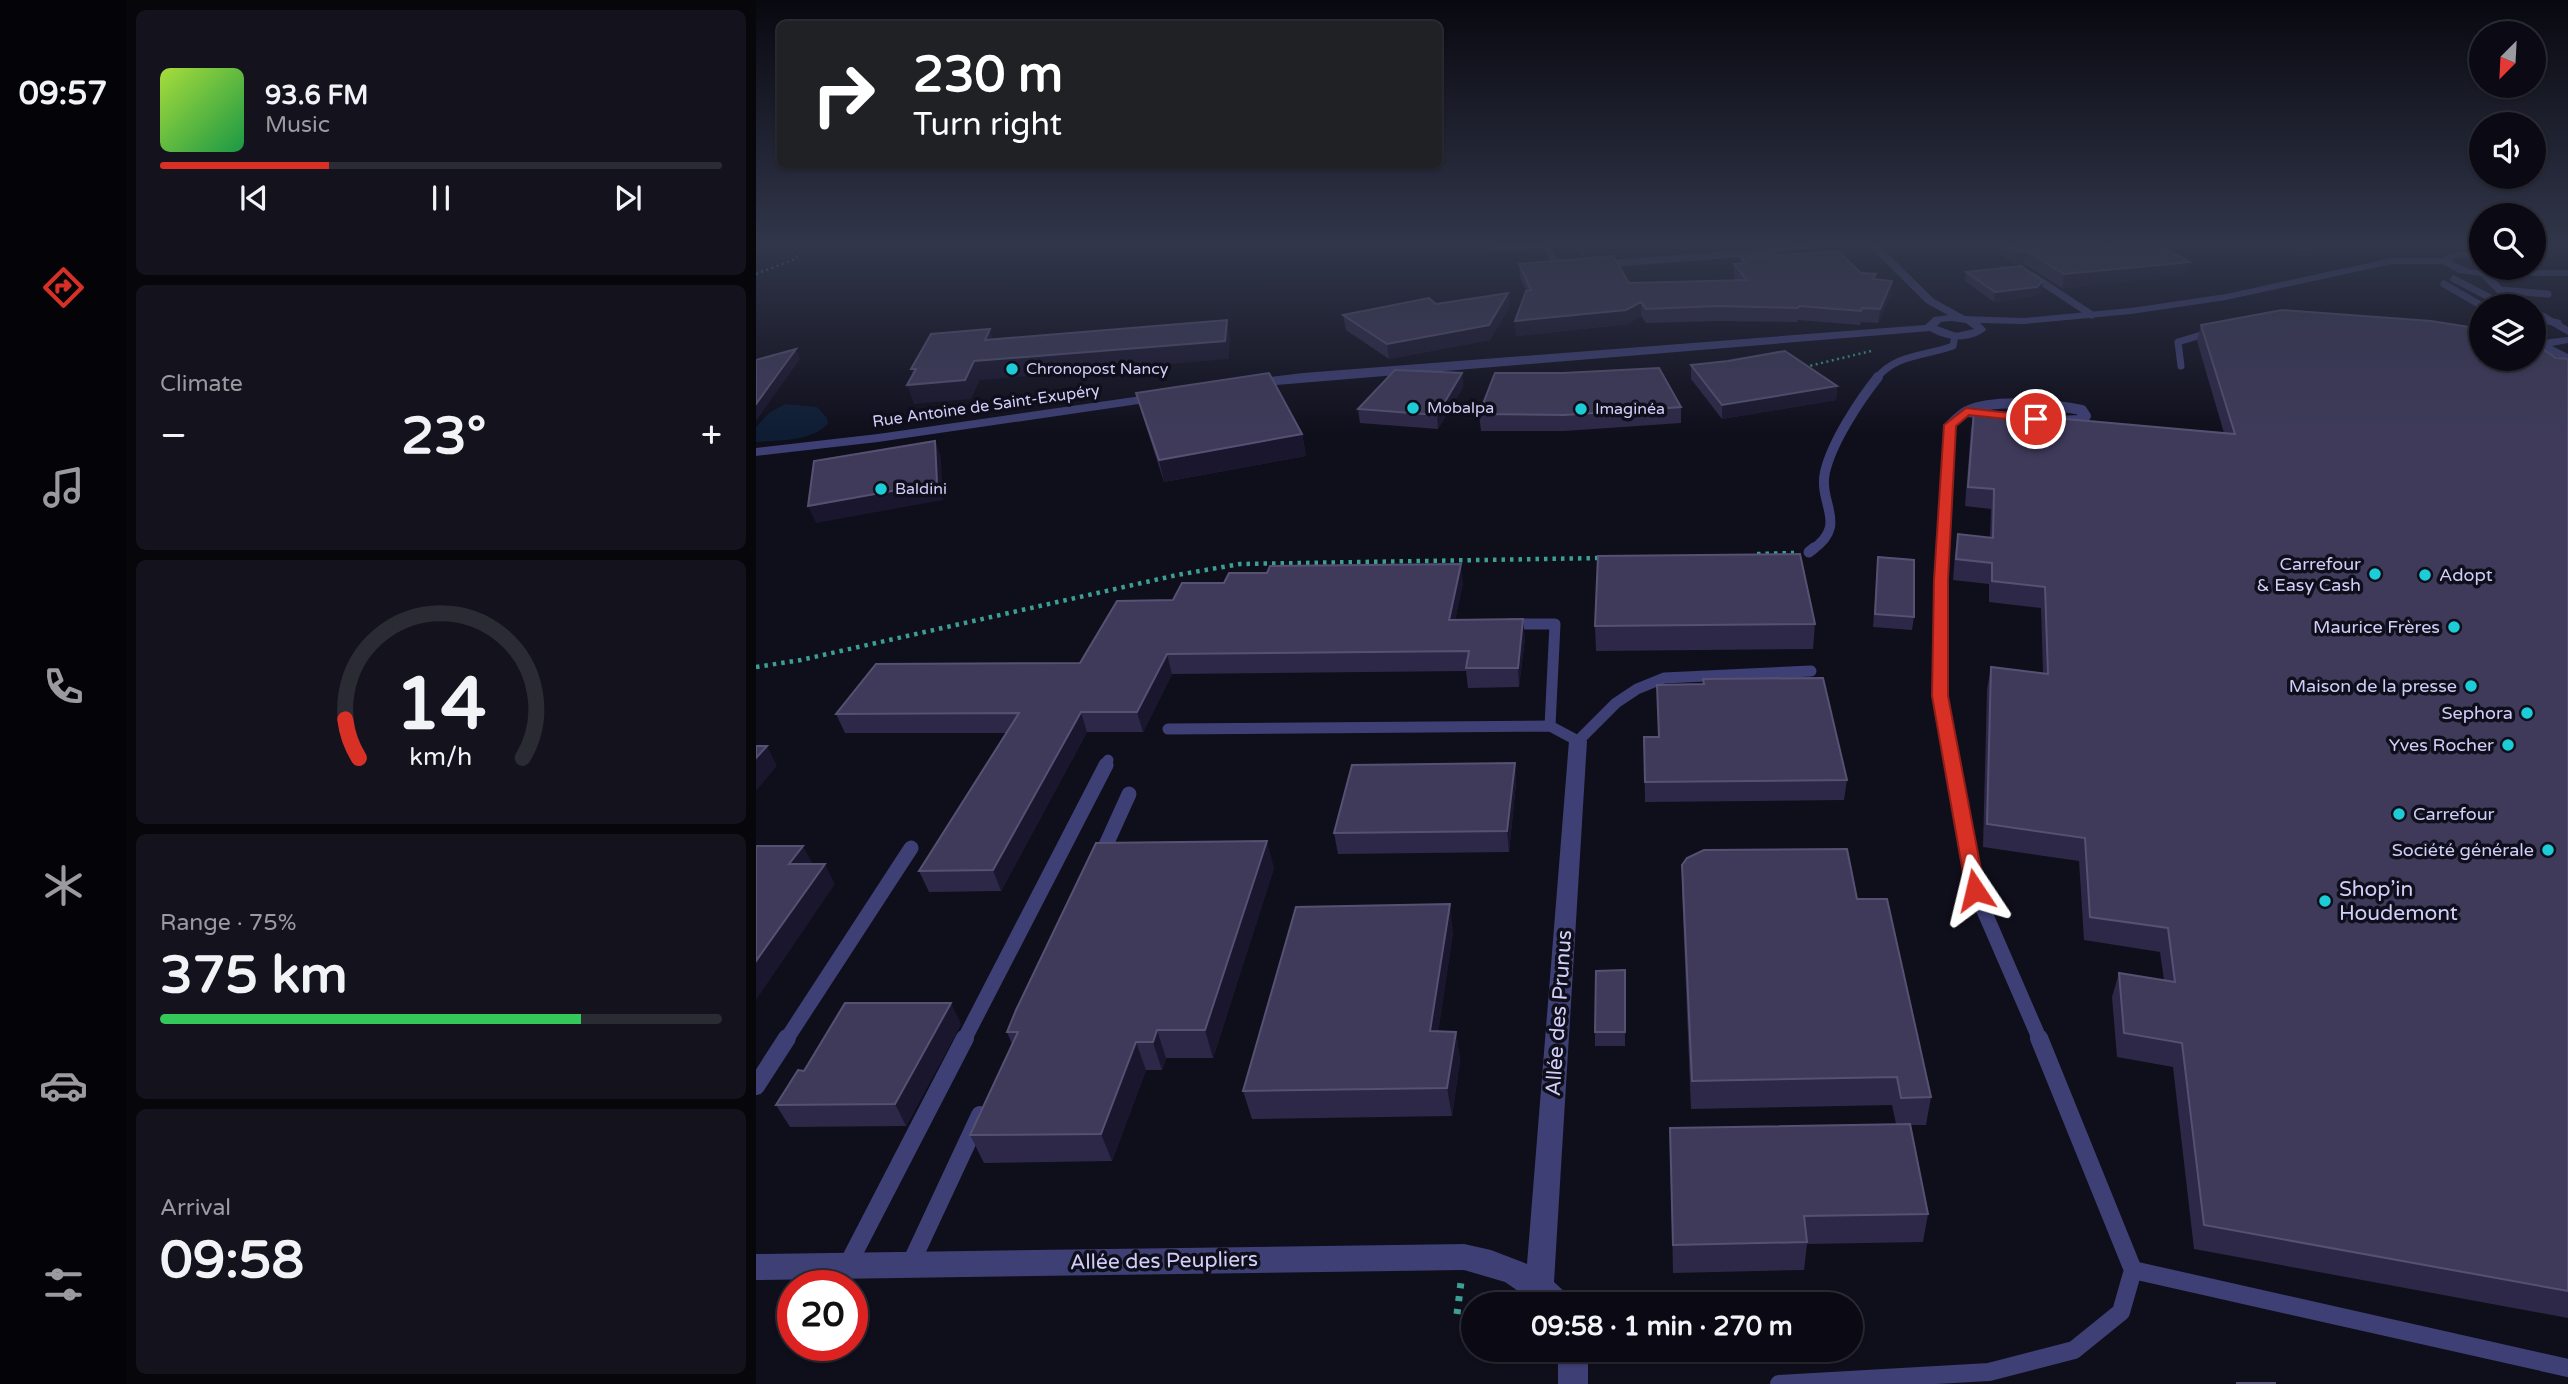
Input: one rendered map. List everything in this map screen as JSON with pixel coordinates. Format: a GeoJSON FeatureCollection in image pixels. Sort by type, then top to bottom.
{"type":"FeatureCollection","features":[{"type":"Feature","properties":{"kind":"street"},"geometry":{"type":"LineString","coordinates":[[1930,307],[1932,325]]}},
{"type":"Feature","properties":{"kind":"street"},"geometry":{"type":"LineString","coordinates":[[1941,307],[1980,326],[1979,332]]}},
{"type":"Feature","properties":{"kind":"street"},"geometry":{"type":"LineString","coordinates":[[1239,385],[1303,377],[1932,325],[1965,319],[2024,321],[2162,307]]}},
{"type":"Feature","properties":{"kind":"street"},"geometry":{"type":"LineString","coordinates":[[2546,316],[2568,332]]}},
{"type":"Feature","properties":{"kind":"street"},"geometry":{"type":"LineString","coordinates":[[1932,325],[1955,336],[2024,321]]}},
{"type":"Feature","properties":{"kind":"street"},"geometry":{"type":"LineString","coordinates":[[2568,340],[2547,343],[2550,351],[2568,358]]}},
{"type":"Feature","properties":{"kind":"street","name":"Rue Antoine de Saint-Exupéry"},"geometry":{"type":"LineString","coordinates":[[756,452],[891,436],[1173,395]]}},
{"type":"Feature","properties":{"kind":"street","name":"Allée des Prunus"},"geometry":{"type":"LineString","coordinates":[[1548,1292],[1578,741]]}},
{"type":"Feature","properties":{"kind":"street","name":"Allée des Peupliers"},"geometry":{"type":"LineString","coordinates":[[756,1267],[1464,1257],[1507,1269],[1545,1292]]}},
{"type":"Feature","properties":{"kind":"street"},"geometry":{"type":"LineString","coordinates":[[1573,1362],[1573,1384]]}},
{"type":"Feature","properties":{"kind":"lane"},"geometry":{"type":"LineString","coordinates":[[2079,307],[2092,315]]}},
{"type":"Feature","properties":{"kind":"lane"},"geometry":{"type":"LineString","coordinates":[[2546,320],[2558,323]]}},
{"type":"Feature","properties":{"kind":"lane"},"geometry":{"type":"LineString","coordinates":[[2181,366],[2178,342],[2217,330]]}},
{"type":"Feature","properties":{"kind":"lane"},"geometry":{"type":"LineString","coordinates":[[1809,552],[1824,542],[1829,534],[1832,512],[1824,482],[1829,461],[1876,377],[1890,364],[1953,346],[1955,336]]}},
{"type":"Feature","properties":{"kind":"lane"},"geometry":{"type":"LineString","coordinates":[[1779,1384],[1989,1373],[2074,1350],[2121,1312],[2133,1270],[2026,1005],[1975,890],[1940,696],[1941,580],[1950,425],[1966,412],[1992,407],[2062,405],[2082,410],[2086,416],[2078,420],[2046,420]]}},
{"type":"Feature","properties":{"kind":"lane"},"geometry":{"type":"LineString","coordinates":[[1966,412],[2006,416]]}},
{"type":"Feature","properties":{"kind":"lane"},"geometry":{"type":"LineString","coordinates":[[1494,625],[1555,624],[1550,726]]}},
{"type":"Feature","properties":{"kind":"lane"},"geometry":{"type":"LineString","coordinates":[[1168,729],[1550,726],[1578,741],[1618,700],[1641,685],[1664,678],[1811,671]]}},
{"type":"Feature","properties":{"kind":"lane"},"geometry":{"type":"LineString","coordinates":[[847,1266],[1108,760]]}},
{"type":"Feature","properties":{"kind":"lane"},"geometry":{"type":"LineString","coordinates":[[1095,869],[1129,794]]}},
{"type":"Feature","properties":{"kind":"lane"},"geometry":{"type":"LineString","coordinates":[[756,1086],[911,848]]}},
{"type":"Feature","properties":{"kind":"lane"},"geometry":{"type":"LineString","coordinates":[[910,1265],[985,1104]]}},
{"type":"Feature","properties":{"kind":"lane"},"geometry":{"type":"LineString","coordinates":[[2133,1270],[2568,1368]]}},
{"type":"Feature","properties":{"kind":"path"},"geometry":{"type":"LineString","coordinates":[[1795,369],[1879,348]]}},
{"type":"Feature","properties":{"kind":"path"},"geometry":{"type":"LineString","coordinates":[[1747,554],[1809,552]]}},
{"type":"Feature","properties":{"kind":"path"},"geometry":{"type":"LineString","coordinates":[[756,667],[801,660],[1177,575],[1240,564],[1609,558]]}},
{"type":"Feature","properties":{"kind":"water"},"geometry":{"type":"Polygon","coordinates":[[[785,404],[817,407],[827,418],[828,424],[803,437],[756,442],[756,427],[769,413],[785,404]]]}},
{"type":"Feature","properties":{"kind":"building"},"geometry":{"type":"Polygon","coordinates":[[[1386,307],[1500,307],[1489,325],[1387,344],[1343,315],[1386,307]]]}},
{"type":"Feature","properties":{"kind":"building"},"geometry":{"type":"Polygon","coordinates":[[[1520,307],[1632,307],[1626,310],[1515,321],[1520,307]]]}},
{"type":"Feature","properties":{"kind":"building"},"geometry":{"type":"Polygon","coordinates":[[[1644,307],[1704,307],[1646,309],[1644,307]]]}},
{"type":"Feature","properties":{"kind":"building"},"geometry":{"type":"Polygon","coordinates":[[[1741,307],[1799,307],[1798,308],[1741,307]]]}},
{"type":"Feature","properties":{"kind":"building"},"geometry":{"type":"Polygon","coordinates":[[[1806,307],[1881,307],[1880,309],[1862,308],[1861,311],[1806,307]]]}},
{"type":"Feature","properties":{"kind":"building","name":"Shop’in Houdemont"},"geometry":{"type":"Polygon","coordinates":[[[2282,310],[2431,321],[2469,327],[2469,371],[2546,371],[2546,351],[2556,358],[2568,359],[2568,1291],[2204,1225],[2182,1043],[2124,1033],[2119,973],[2175,982],[2168,928],[2090,917],[2085,838],[1987,824],[1991,667],[2048,674],[2045,587],[1992,581],[1992,563],[1956,559],[1958,534],[1993,538],[1994,489],[1968,487],[1974,411],[2235,434],[2201,325],[2282,310]]]}},
{"type":"Feature","properties":{"kind":"building"},"geometry":{"type":"Polygon","coordinates":[[[1227,320],[1225,341],[974,361],[965,380],[907,385],[916,369],[911,369],[931,334],[990,329],[985,340],[1227,320]]]}},
{"type":"Feature","properties":{"kind":"building"},"geometry":{"type":"Polygon","coordinates":[[[796,349],[769,386],[756,404],[756,360],[796,349]]]}},
{"type":"Feature","properties":{"kind":"building"},"geometry":{"type":"Polygon","coordinates":[[[1785,351],[1837,386],[1722,405],[1691,365],[1728,361],[1785,351]]]}},
{"type":"Feature","properties":{"kind":"building"},"geometry":{"type":"Polygon","coordinates":[[[1659,368],[1681,407],[1564,415],[1479,414],[1495,373],[1659,368]]]}},
{"type":"Feature","properties":{"kind":"building"},"geometry":{"type":"Polygon","coordinates":[[[1395,370],[1462,373],[1437,415],[1358,409],[1395,370]]]}},
{"type":"Feature","properties":{"kind":"building"},"geometry":{"type":"Polygon","coordinates":[[[1269,373],[1302,434],[1159,460],[1136,393],[1269,373]]]}},
{"type":"Feature","properties":{"kind":"building"},"geometry":{"type":"Polygon","coordinates":[[[935,441],[937,483],[808,506],[814,461],[935,441]]]}},
{"type":"Feature","properties":{"kind":"building"},"geometry":{"type":"Polygon","coordinates":[[[1800,554],[1815,624],[1595,626],[1598,556],[1800,554]]]}},
{"type":"Feature","properties":{"kind":"building"},"geometry":{"type":"Polygon","coordinates":[[[1878,557],[1914,560],[1914,617],[1875,614],[1878,557]]]}},
{"type":"Feature","properties":{"kind":"building"},"geometry":{"type":"Polygon","coordinates":[[[1461,564],[1449,620],[1523,619],[1518,668],[1466,668],[1469,651],[1167,654],[1137,712],[1081,712],[993,870],[919,871],[1019,713],[836,714],[876,664],[1080,663],[1117,601],[1173,600],[1182,583],[1224,583],[1229,573],[1267,573],[1270,566],[1461,564]]]}},
{"type":"Feature","properties":{"kind":"building"},"geometry":{"type":"Polygon","coordinates":[[[1823,678],[1847,780],[1645,782],[1644,737],[1659,737],[1657,685],[1704,684],[1703,679],[1823,678]]]}},
{"type":"Feature","properties":{"kind":"building"},"geometry":{"type":"Polygon","coordinates":[[[756,746],[767,746],[756,758],[756,746]]]}},
{"type":"Feature","properties":{"kind":"building"},"geometry":{"type":"Polygon","coordinates":[[[1515,763],[1507,831],[1334,833],[1352,765],[1515,763]]]}},
{"type":"Feature","properties":{"kind":"building"},"geometry":{"type":"Polygon","coordinates":[[[1267,841],[1205,1030],[1157,1030],[1153,1042],[1136,1042],[1101,1134],[970,1135],[1018,1032],[1007,1032],[1016,1010],[1096,843],[1267,841]]]}},
{"type":"Feature","properties":{"kind":"building"},"geometry":{"type":"Polygon","coordinates":[[[756,846],[803,846],[789,864],[825,864],[756,961],[756,846]]]}},
{"type":"Feature","properties":{"kind":"building"},"geometry":{"type":"Polygon","coordinates":[[[1847,849],[1857,899],[1887,899],[1931,1097],[1901,1098],[1897,1077],[1692,1081],[1682,865],[1687,858],[1704,850],[1847,849]]]}},
{"type":"Feature","properties":{"kind":"building"},"geometry":{"type":"Polygon","coordinates":[[[1450,904],[1430,1031],[1456,1032],[1447,1088],[1243,1091],[1296,907],[1450,904]]]}},
{"type":"Feature","properties":{"kind":"building"},"geometry":{"type":"Polygon","coordinates":[[[1625,970],[1625,1032],[1595,1032],[1596,971],[1625,970]]]}},
{"type":"Feature","properties":{"kind":"building"},"geometry":{"type":"Polygon","coordinates":[[[845,1003],[951,1003],[895,1104],[776,1105],[798,1070],[804,1071],[845,1003]]]}},
{"type":"Feature","properties":{"kind":"building"},"geometry":{"type":"Polygon","coordinates":[[[1910,1124],[1928,1214],[1804,1216],[1807,1242],[1673,1245],[1670,1128],[1910,1124]]]}},
{"type":"Feature","properties":{"kind":"building"},"geometry":{"type":"Polygon","coordinates":[[[2275,1383],[2275,1384],[2237,1384],[2275,1383]]]}},
{"type":"Feature","properties":{"kind":"place","name":"Chronopost Nancy"},"geometry":{"type":"Point","coordinates":[1012,369]}},
{"type":"Feature","properties":{"kind":"place","name":"Mobalpa"},"geometry":{"type":"Point","coordinates":[1413,408]}},
{"type":"Feature","properties":{"kind":"place","name":"Imaginéa"},"geometry":{"type":"Point","coordinates":[1581,409]}},
{"type":"Feature","properties":{"kind":"place","name":"Baldini"},"geometry":{"type":"Point","coordinates":[881,489]}},
{"type":"Feature","properties":{"kind":"place","name":"Carrefour & Easy Cash"},"geometry":{"type":"Point","coordinates":[2375,574]}},
{"type":"Feature","properties":{"kind":"place","name":"Adopt"},"geometry":{"type":"Point","coordinates":[2425,575]}},
{"type":"Feature","properties":{"kind":"place","name":"Maurice Frères"},"geometry":{"type":"Point","coordinates":[2454,627]}},
{"type":"Feature","properties":{"kind":"place","name":"Maison de la presse"},"geometry":{"type":"Point","coordinates":[2471,686]}},
{"type":"Feature","properties":{"kind":"place","name":"Sephora"},"geometry":{"type":"Point","coordinates":[2527,713]}},
{"type":"Feature","properties":{"kind":"place","name":"Yves Rocher"},"geometry":{"type":"Point","coordinates":[2508,745]}},
{"type":"Feature","properties":{"kind":"place","name":"Carrefour"},"geometry":{"type":"Point","coordinates":[2399,814]}},
{"type":"Feature","properties":{"kind":"place","name":"Société générale"},"geometry":{"type":"Point","coordinates":[2548,850]}},
{"type":"Feature","properties":{"kind":"place","name":"Shop’in Houdemont"},"geometry":{"type":"Point","coordinates":[2325,901]}},
{"type":"Feature","properties":{"kind":"route"},"geometry":{"type":"LineString","coordinates":[[1975,890],[1940,696],[1941,580],[1950,425],[1966,412],[2036,419]]}}]}
